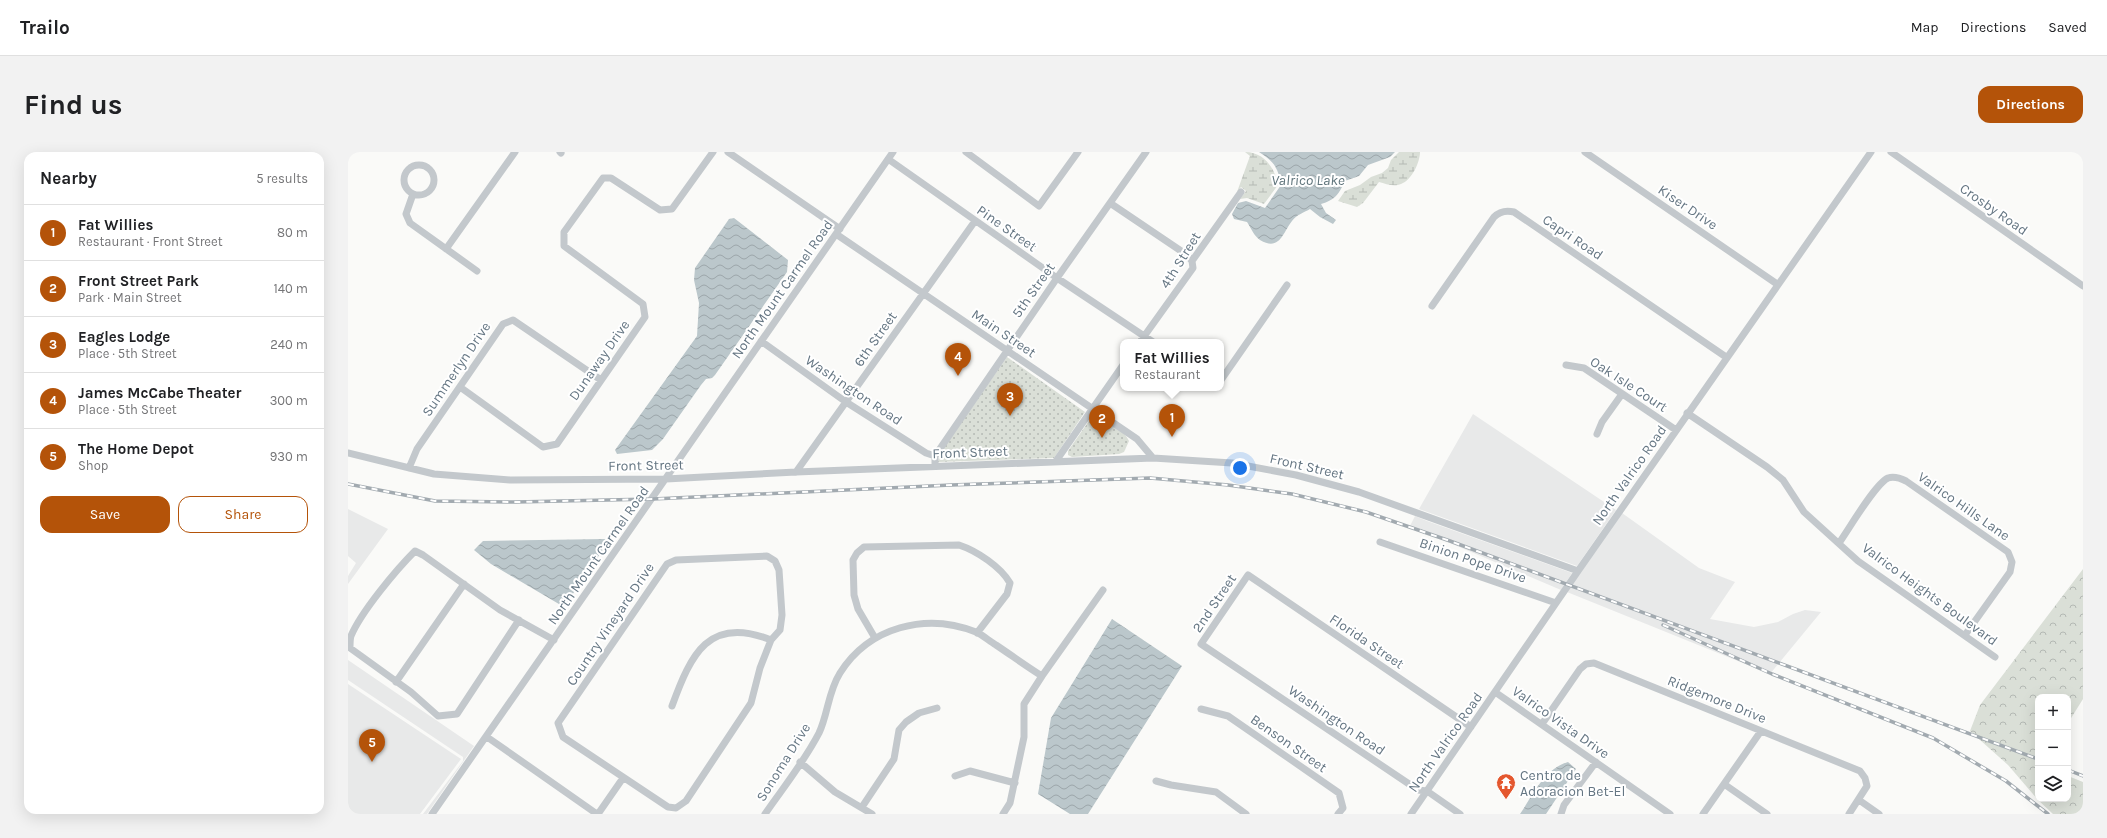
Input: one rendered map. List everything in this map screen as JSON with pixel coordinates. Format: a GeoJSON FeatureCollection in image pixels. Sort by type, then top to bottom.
{"type":"FeatureCollection","features":[{"type":"Feature","properties":{"kind":"street"},"geometry":{"type":"LineString","coordinates":[[446,249],[515,152]]}},
{"type":"Feature","properties":{"kind":"street","name":"Dunaway Drive"},"geometry":{"type":"LineString","coordinates":[[460,387],[543,447],[556,444],[644,317],[643,304],[564,246],[564,232],[603,178],[612,178],[660,210],[672,209],[713,152]]}},
{"type":"Feature","properties":{"kind":"street","name":"Main Street"},"geometry":{"type":"LineString","coordinates":[[729,152],[922,293],[1137,439],[1153,458]]}},
{"type":"Feature","properties":{"kind":"street","name":"North Mount Carmel Road"},"geometry":{"type":"LineString","coordinates":[[432,814],[893,152]]}},
{"type":"Feature","properties":{"kind":"street"},"geometry":{"type":"LineString","coordinates":[[966,152],[1039,206],[1078,152]]}},
{"type":"Feature","properties":{"kind":"street","name":"5th Street"},"geometry":{"type":"LineString","coordinates":[[935,456],[1057,278],[1146,152]]}},
{"type":"Feature","properties":{"kind":"street","name":"Kiser Drive"},"geometry":{"type":"LineString","coordinates":[[1585,152],[1777,284]]}},
{"type":"Feature","properties":{"kind":"street","name":"North Valrico Road"},"geometry":{"type":"LineString","coordinates":[[1411,814],[1687,413],[1871,152]]}},
{"type":"Feature","properties":{"kind":"street","name":"Crosby Road"},"geometry":{"type":"LineString","coordinates":[[1891,152],[2083,286]]}},
{"type":"Feature","properties":{"kind":"street","name":"Pine Street"},"geometry":{"type":"LineString","coordinates":[[888,159],[1142,339]]}},
{"type":"Feature","properties":{"kind":"street"},"geometry":{"type":"LineString","coordinates":[[422,165],[427,167],[433,175],[434,180],[431,189],[422,195],[413,194],[408,191],[404,183],[405,173],[412,166],[422,165]]}},
{"type":"Feature","properties":{"kind":"street","name":"4th Street"},"geometry":{"type":"LineString","coordinates":[[1142,339],[1193,268],[1192,261],[1241,192]]}},
{"type":"Feature","properties":{"kind":"street"},"geometry":{"type":"LineString","coordinates":[[413,194],[406,214],[410,223],[477,271]]}},
{"type":"Feature","properties":{"kind":"street"},"geometry":{"type":"LineString","coordinates":[[1110,203],[1187,255],[1192,261]]}},
{"type":"Feature","properties":{"kind":"street","name":"Capri Road"},"geometry":{"type":"LineString","coordinates":[[1432,306],[1494,217],[1508,210],[1521,216],[1726,357]]}},
{"type":"Feature","properties":{"kind":"street","name":"6th Street"},"geometry":{"type":"LineString","coordinates":[[796,472],[922,293],[975,221]]}},
{"type":"Feature","properties":{"kind":"street"},"geometry":{"type":"LineString","coordinates":[[1224,376],[1287,285]]}},
{"type":"Feature","properties":{"kind":"street","name":"Summerlyn Drive"},"geometry":{"type":"LineString","coordinates":[[409,468],[418,449],[503,324],[513,320],[601,380]]}},
{"type":"Feature","properties":{"kind":"street","name":"Washington Road"},"geometry":{"type":"LineString","coordinates":[[761,341],[846,402],[926,453],[935,456]]}},
{"type":"Feature","properties":{"kind":"street","name":"Oak Isle Court"},"geometry":{"type":"LineString","coordinates":[[1566,364],[1584,368],[1676,430]]}},
{"type":"Feature","properties":{"kind":"street"},"geometry":{"type":"LineString","coordinates":[[1056,461],[1120,369]]}},
{"type":"Feature","properties":{"kind":"street"},"geometry":{"type":"LineString","coordinates":[[1597,434],[1602,422],[1622,394]]}},
{"type":"Feature","properties":{"kind":"street","name":"Valrico Heights Boulevard"},"geometry":{"type":"LineString","coordinates":[[1687,413],[1767,467],[1783,480],[1804,512],[1858,561],[1995,657]]}},
{"type":"Feature","properties":{"kind":"street","name":"Front Street"},"geometry":{"type":"LineString","coordinates":[[348,453],[434,474],[510,480],[666,479],[935,466],[1153,458],[1232,464],[1296,475],[1366,494],[1578,571]]}},
{"type":"Feature","properties":{"kind":"street"},"geometry":{"type":"LineString","coordinates":[[935,456],[935,466]]}},
{"type":"Feature","properties":{"kind":"street","name":"Valrico Hills Lane"},"geometry":{"type":"LineString","coordinates":[[1839,543],[1880,485],[1890,477],[1906,481],[2008,552],[2012,562],[2010,572],[1965,635]]}},
{"type":"Feature","properties":{"kind":"street","name":"Binion Pope Drive"},"geometry":{"type":"LineString","coordinates":[[1380,542],[1556,603]]}},
{"type":"Feature","properties":{"kind":"street"},"geometry":{"type":"LineString","coordinates":[[875,638],[858,609],[854,595],[853,560],[856,552],[864,547],[959,545],[968,548],[1005,574],[1010,583],[1007,594],[977,633]]}},
{"type":"Feature","properties":{"kind":"street"},"geometry":{"type":"LineString","coordinates":[[519,620],[457,714],[438,716],[396,682],[350,648],[351,637],[363,616],[398,567],[415,552],[423,555],[500,610],[519,620],[554,640]]}},
{"type":"Feature","properties":{"kind":"street","name":"Country Vineyard Drive"},"geometry":{"type":"LineString","coordinates":[[767,556],[774,561],[779,570],[782,615],[780,630],[771,640],[760,668],[751,703],[686,801],[676,808],[668,807],[623,778],[563,737],[558,723],[667,564],[676,560],[767,556]]}},
{"type":"Feature","properties":{"kind":"street","name":"2nd Street"},"geometry":{"type":"LineString","coordinates":[[1201,644],[1248,576]]}},
{"type":"Feature","properties":{"kind":"street","name":"Florida Street"},"geometry":{"type":"LineString","coordinates":[[1248,576],[1471,727]]}},
{"type":"Feature","properties":{"kind":"street"},"geometry":{"type":"LineString","coordinates":[[396,682],[464,584]]}},
{"type":"Feature","properties":{"kind":"street"},"geometry":{"type":"LineString","coordinates":[[1003,814],[1010,803],[1024,737],[1024,704],[1103,590]]}},
{"type":"Feature","properties":{"kind":"street","name":"Sonoma Drive"},"geometry":{"type":"LineString","coordinates":[[765,814],[819,732],[830,694],[840,673],[855,653],[875,638],[898,627],[925,622],[951,624],[977,633],[1042,676]]}},
{"type":"Feature","properties":{"kind":"street"},"geometry":{"type":"LineString","coordinates":[[672,706],[681,682],[700,648],[710,639],[723,633],[752,633],[771,640]]}},
{"type":"Feature","properties":{"kind":"street","name":"Washington Road"},"geometry":{"type":"LineString","coordinates":[[1201,644],[1418,790],[1427,791],[1460,814]]}},
{"type":"Feature","properties":{"kind":"street","name":"Ridgemore Drive"},"geometry":{"type":"LineString","coordinates":[[1542,724],[1580,669],[1586,664],[1594,662],[1860,771],[1866,778],[1867,786],[1849,814]]}},
{"type":"Feature","properties":{"kind":"street","name":"Valrico Vista Drive"},"geometry":{"type":"LineString","coordinates":[[1495,692],[1670,814]]}},
{"type":"Feature","properties":{"kind":"street"},"geometry":{"type":"LineString","coordinates":[[862,808],[894,759],[899,730],[906,722],[919,713],[937,708]]}},
{"type":"Feature","properties":{"kind":"street","name":"Benson Street"},"geometry":{"type":"LineString","coordinates":[[1202,710],[1228,716],[1339,793],[1343,808],[1338,814]]}},
{"type":"Feature","properties":{"kind":"street"},"geometry":{"type":"LineString","coordinates":[[1703,814],[1761,731]]}},
{"type":"Feature","properties":{"kind":"street"},"geometry":{"type":"LineString","coordinates":[[487,737],[598,814],[623,778]]}},
{"type":"Feature","properties":{"kind":"street"},"geometry":{"type":"LineString","coordinates":[[800,762],[835,792],[872,814]]}},
{"type":"Feature","properties":{"kind":"street"},"geometry":{"type":"LineString","coordinates":[[1561,814],[1564,805],[1596,762]]}},
{"type":"Feature","properties":{"kind":"street"},"geometry":{"type":"LineString","coordinates":[[956,776],[970,771],[1015,783]]}},
{"type":"Feature","properties":{"kind":"street"},"geometry":{"type":"LineString","coordinates":[[1156,781],[1171,785],[1216,792],[1246,814]]}},
{"type":"Feature","properties":{"kind":"street"},"geometry":{"type":"LineString","coordinates":[[1724,784],[1767,814]]}},
{"type":"Feature","properties":{"kind":"street"},"geometry":{"type":"LineString","coordinates":[[1859,800],[1880,814]]}},
{"type":"Feature","properties":{"kind":"shaded area"},"geometry":{"type":"Polygon","coordinates":[[[1473,414],[1616,510],[1577,566],[1419,509],[1473,414]]]}},
{"type":"Feature","properties":{"kind":"shaded area"},"geometry":{"type":"Polygon","coordinates":[[[348,509],[388,529],[348,584],[348,576],[356,563],[348,556],[348,509]]]}},
{"type":"Feature","properties":{"kind":"shaded area"},"geometry":{"type":"Polygon","coordinates":[[[1622,513],[1699,568],[1735,582],[1710,619],[1754,627],[1778,622],[1793,614],[1805,610],[1821,612],[1770,674],[1567,592],[1622,513]]]}},
{"type":"Feature","properties":{"kind":"shaded area"},"geometry":{"type":"Polygon","coordinates":[[[1415,516],[1572,573],[1561,590],[1410,526],[1415,516]]]}},
{"type":"Feature","properties":{"kind":"shaded area"},"geometry":{"type":"Polygon","coordinates":[[[348,660],[474,746],[427,814],[423,814],[463,761],[463,757],[348,680],[348,660]]]}},
{"type":"Feature","properties":{"kind":"shaded area"},"geometry":{"type":"Polygon","coordinates":[[[348,684],[461,759],[420,814],[348,814],[348,684]]]}},
{"type":"Feature","properties":{"kind":"green space"},"geometry":{"type":"Polygon","coordinates":[[[1245,152],[1258,155],[1263,158],[1268,162],[1274,173],[1278,185],[1264,204],[1247,198],[1240,199],[1246,191],[1241,187],[1237,192],[1250,156],[1245,152]]]}},
{"type":"Feature","properties":{"kind":"green space"},"geometry":{"type":"Polygon","coordinates":[[[1399,152],[1420,152],[1419,161],[1409,179],[1396,185],[1379,182],[1363,203],[1357,207],[1338,201],[1345,191],[1360,185],[1371,177],[1382,173],[1388,168],[1391,160],[1399,152]]]}},
{"type":"Feature","properties":{"kind":"green space"},"geometry":{"type":"Polygon","coordinates":[[[1007,357],[1085,412],[1054,458],[938,462],[940,453],[1007,357]]]}},
{"type":"Feature","properties":{"kind":"green space"},"geometry":{"type":"Polygon","coordinates":[[[1093,415],[1103,418],[1114,425],[1127,437],[1129,441],[1124,452],[1119,454],[1072,457],[1068,455],[1068,451],[1093,415]]]}},
{"type":"Feature","properties":{"kind":"green space"},"geometry":{"type":"Polygon","coordinates":[[[2083,569],[2083,699],[2071,718],[2071,694],[2035,694],[2035,796],[2008,765],[1970,731],[1980,705],[2083,569]]]}},
{"type":"Feature","properties":{"kind":"green space"},"geometry":{"type":"Polygon","coordinates":[[[2071,777],[2083,782],[2083,814],[2053,814],[2040,802],[2071,802],[2071,777]]]}},
{"type":"Feature","properties":{"kind":"water","name":"Valrico Lake"},"geometry":{"type":"Polygon","coordinates":[[[1259,152],[1395,152],[1390,157],[1368,165],[1359,176],[1345,181],[1341,190],[1336,196],[1330,201],[1321,204],[1326,213],[1336,220],[1333,224],[1320,217],[1310,209],[1298,215],[1280,239],[1272,244],[1260,240],[1254,234],[1247,222],[1234,219],[1232,214],[1238,203],[1246,201],[1265,208],[1281,185],[1277,169],[1272,162],[1259,152]]]}},
{"type":"Feature","properties":{"kind":"water"},"geometry":{"type":"Polygon","coordinates":[[[734,218],[788,260],[787,272],[715,375],[712,378],[706,379],[701,385],[663,439],[652,450],[617,454],[615,450],[697,336],[699,303],[694,280],[695,268],[729,219],[734,218]]]}},
{"type":"Feature","properties":{"kind":"water"},"geometry":{"type":"Polygon","coordinates":[[[605,539],[606,545],[564,607],[491,564],[474,550],[483,541],[605,539]]]}},
{"type":"Feature","properties":{"kind":"water"},"geometry":{"type":"Polygon","coordinates":[[[1112,619],[1182,666],[1088,814],[1070,814],[1038,794],[1051,718],[1112,619]]]}},
{"type":"Feature","properties":{"kind":"water"},"geometry":{"type":"Polygon","coordinates":[[[1568,762],[1576,769],[1546,814],[1520,814],[1540,784],[1552,770],[1568,762]]]}},
{"type":"Feature","properties":{"kind":"railway"},"geometry":{"type":"LineString","coordinates":[[348,484],[435,501],[516,502],[653,499],[951,485],[1150,478],[1228,485],[1292,494],[1366,512],[1450,541],[2035,758]]}},
{"type":"Feature","properties":{"kind":"railway"},"geometry":{"type":"LineString","coordinates":[[1663,625],[1772,674],[1933,738],[2006,781],[2048,814]]}},
{"type":"Feature","properties":{"kind":"railway"},"geometry":{"type":"LineString","coordinates":[[2071,771],[2083,776]]}},
{"type":"Feature","properties":{"kind":"place","name":"James McCabe Theater"},"geometry":{"type":"Point","coordinates":[958,376]}},
{"type":"Feature","properties":{"kind":"place","name":"Eagles Lodge"},"geometry":{"type":"Point","coordinates":[1010,416]}},
{"type":"Feature","properties":{"kind":"place","name":"Fat Willies"},"geometry":{"type":"Point","coordinates":[1172,437]}},
{"type":"Feature","properties":{"kind":"place","name":"Front Street Park"},"geometry":{"type":"Point","coordinates":[1102,438]}},
{"type":"Feature","properties":{"kind":"place","name":"The Home Depot"},"geometry":{"type":"Point","coordinates":[372,762]}},
{"type":"Feature","properties":{"kind":"place","name":"Centro de Adoracion Bet-El"},"geometry":{"type":"Point","coordinates":[1506,800]}}]}
